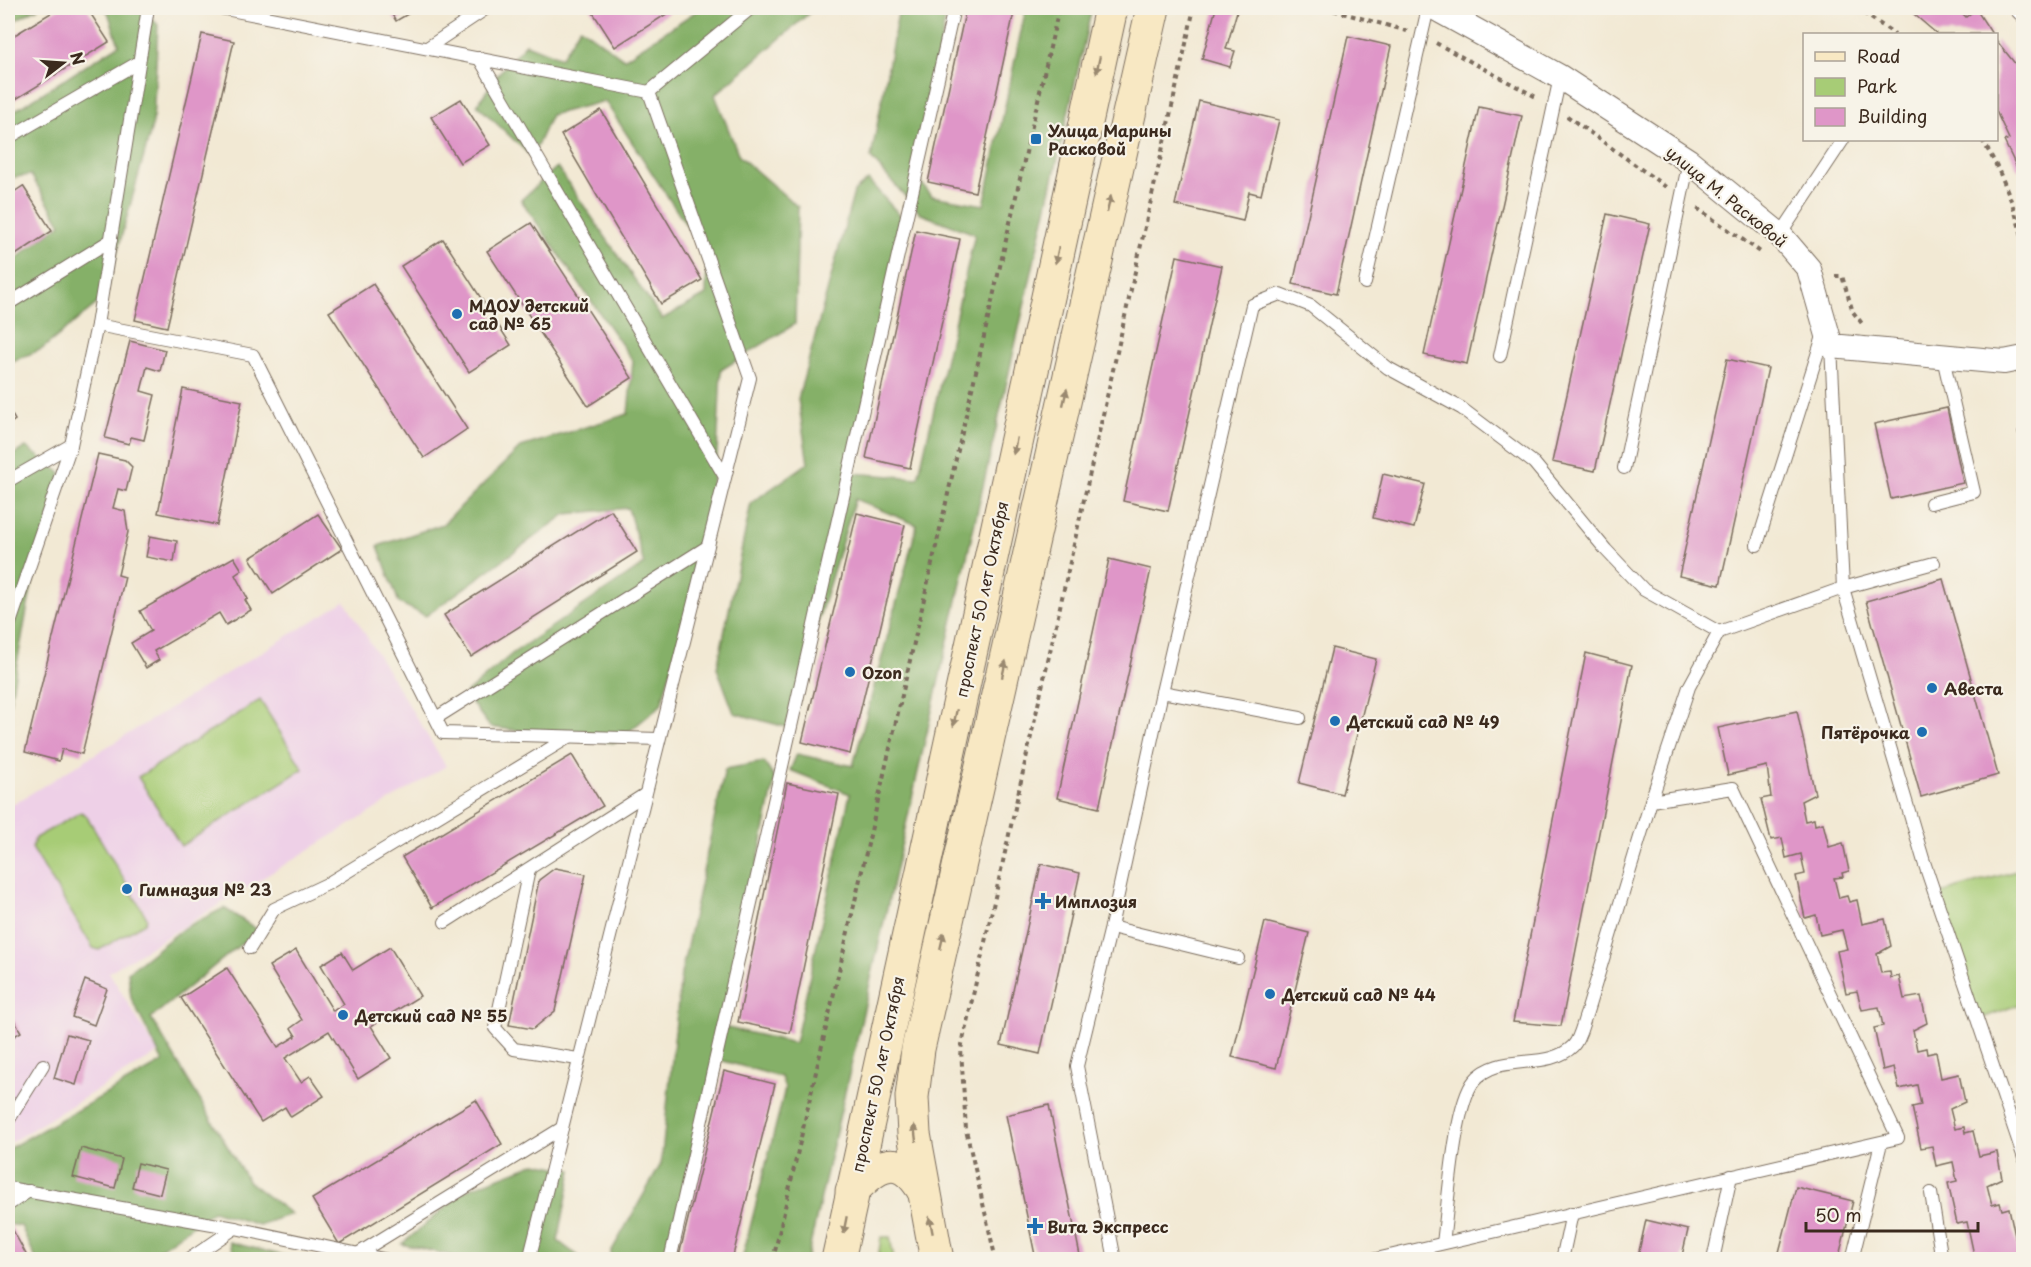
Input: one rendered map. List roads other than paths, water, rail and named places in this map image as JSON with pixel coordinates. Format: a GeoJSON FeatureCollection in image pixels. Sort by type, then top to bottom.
{"type":"FeatureCollection","features":[{"type":"Feature","properties":{"kind":"main road","name":"проспект 50 лет Октября"},"geometry":{"type":"LineString","coordinates":[[838,1260],[1111,8]]}},
{"type":"Feature","properties":{"kind":"main road","name":"проспект 50 лет Октября"},"geometry":{"type":"LineString","coordinates":[[937,1260],[914,1134],[912,1097],[918,1049],[1153,8]]}},
{"type":"Feature","properties":{"kind":"main road","name":"проспект 50 лет Октября"},"geometry":{"type":"LineString","coordinates":[[852,1191],[869,1173],[885,1166],[900,1166],[913,1173],[924,1191]]}},
{"type":"Feature","properties":{"kind":"street","name":"улица М. Расковой"},"geometry":{"type":"LineString","coordinates":[[1435,8],[1560,77],[1689,161],[1780,236],[1809,269],[1829,336]]}},
{"type":"Feature","properties":{"kind":"street"},"geometry":{"type":"LineString","coordinates":[[1829,336],[1943,358],[2004,362],[2024,358]]}},
{"type":"Feature","properties":{"kind":"lane"},"geometry":{"type":"LineString","coordinates":[[8,629],[71,444],[97,325],[148,8]]}},
{"type":"Feature","properties":{"kind":"lane"},"geometry":{"type":"LineString","coordinates":[[229,8],[650,92]]}},
{"type":"Feature","properties":{"kind":"lane"},"geometry":{"type":"LineString","coordinates":[[427,48],[487,8]]}},
{"type":"Feature","properties":{"kind":"lane"},"geometry":{"type":"LineString","coordinates":[[650,92],[751,8]]}},
{"type":"Feature","properties":{"kind":"lane"},"geometry":{"type":"LineString","coordinates":[[669,1260],[954,8]]}},
{"type":"Feature","properties":{"kind":"lane"},"geometry":{"type":"LineString","coordinates":[[1365,283],[1428,8]]}},
{"type":"Feature","properties":{"kind":"lane"},"geometry":{"type":"LineString","coordinates":[[2014,8],[2024,18]]}},
{"type":"Feature","properties":{"kind":"lane"},"geometry":{"type":"LineString","coordinates":[[479,58],[725,477]]}},
{"type":"Feature","properties":{"kind":"lane"},"geometry":{"type":"LineString","coordinates":[[8,138],[139,62]]}},
{"type":"Feature","properties":{"kind":"lane"},"geometry":{"type":"LineString","coordinates":[[1500,356],[1560,77]]}},
{"type":"Feature","properties":{"kind":"lane"},"geometry":{"type":"LineString","coordinates":[[529,1260],[750,378],[650,92]]}},
{"type":"Feature","properties":{"kind":"lane"},"geometry":{"type":"LineString","coordinates":[[1780,236],[1842,141]]}},
{"type":"Feature","properties":{"kind":"lane"},"geometry":{"type":"LineString","coordinates":[[1624,468],[1689,161]]}},
{"type":"Feature","properties":{"kind":"lane"},"geometry":{"type":"LineString","coordinates":[[8,304],[111,240]]}},
{"type":"Feature","properties":{"kind":"lane"},"geometry":{"type":"LineString","coordinates":[[1114,1260],[1077,1066],[1112,927],[1162,692],[1252,306],[1280,294],[1311,306],[1388,368],[1461,408],[1534,463],[1606,550],[1644,590],[1719,632]]}},
{"type":"Feature","properties":{"kind":"lane"},"geometry":{"type":"LineString","coordinates":[[97,325],[253,355],[443,733],[659,739]]}},
{"type":"Feature","properties":{"kind":"lane"},"geometry":{"type":"LineString","coordinates":[[1758,545],[1829,336]]}},
{"type":"Feature","properties":{"kind":"lane"},"geometry":{"type":"LineString","coordinates":[[1829,336],[1843,588],[1924,862],[2024,1158]]}},
{"type":"Feature","properties":{"kind":"lane"},"geometry":{"type":"LineString","coordinates":[[1931,503],[1974,492],[1943,358]]}},
{"type":"Feature","properties":{"kind":"lane"},"geometry":{"type":"LineString","coordinates":[[8,481],[71,444]]}},
{"type":"Feature","properties":{"kind":"lane"},"geometry":{"type":"LineString","coordinates":[[436,718],[707,547]]}},
{"type":"Feature","properties":{"kind":"lane"},"geometry":{"type":"LineString","coordinates":[[1443,1243],[1462,1105],[1475,1080],[1500,1065],[1554,1057],[1574,1046],[1587,1012],[1651,801],[1689,687],[1719,632],[1843,588],[1934,563]]}},
{"type":"Feature","properties":{"kind":"lane"},"geometry":{"type":"LineString","coordinates":[[1162,692],[1300,718]]}},
{"type":"Feature","properties":{"kind":"lane"},"geometry":{"type":"LineString","coordinates":[[250,948],[274,909],[327,884],[570,736]]}},
{"type":"Feature","properties":{"kind":"lane"},"geometry":{"type":"LineString","coordinates":[[1372,1260],[1898,1138],[1733,788],[1651,801]]}},
{"type":"Feature","properties":{"kind":"lane"},"geometry":{"type":"LineString","coordinates":[[445,922],[644,795]]}},
{"type":"Feature","properties":{"kind":"lane"},"geometry":{"type":"LineString","coordinates":[[529,870],[495,1028],[514,1049],[578,1059]]}},
{"type":"Feature","properties":{"kind":"lane"},"geometry":{"type":"LineString","coordinates":[[1112,927],[1238,958]]}},
{"type":"Feature","properties":{"kind":"lane"},"geometry":{"type":"LineString","coordinates":[[8,1121],[43,1065]]}},
{"type":"Feature","properties":{"kind":"lane"},"geometry":{"type":"LineString","coordinates":[[360,1253],[562,1128]]}},
{"type":"Feature","properties":{"kind":"lane"},"geometry":{"type":"LineString","coordinates":[[1852,1260],[1881,1143]]}},
{"type":"Feature","properties":{"kind":"lane"},"geometry":{"type":"LineString","coordinates":[[1713,1260],[1731,1176]]}},
{"type":"Feature","properties":{"kind":"lane"},"geometry":{"type":"LineString","coordinates":[[8,1188],[234,1228],[388,1260]]}},
{"type":"Feature","properties":{"kind":"lane"},"geometry":{"type":"LineString","coordinates":[[8,1205],[29,1191]]}},
{"type":"Feature","properties":{"kind":"lane"},"geometry":{"type":"LineString","coordinates":[[1931,1193],[1942,1260]]}},
{"type":"Feature","properties":{"kind":"lane"},"geometry":{"type":"LineString","coordinates":[[1562,1260],[1572,1213]]}},
{"type":"Feature","properties":{"kind":"lane"},"geometry":{"type":"LineString","coordinates":[[188,1260],[234,1228]]}},
{"type":"Feature","properties":{"kind":"place","name":"Улица Марины Расковой"},"geometry":{"type":"Point","coordinates":[1036,139]}},
{"type":"Feature","properties":{"kind":"place","name":"МДОУ детский сад № 65"},"geometry":{"type":"Point","coordinates":[457,314]}},
{"type":"Feature","properties":{"kind":"place","name":"Ozon"},"geometry":{"type":"Point","coordinates":[850,672]}},
{"type":"Feature","properties":{"kind":"place","name":"Авеста"},"geometry":{"type":"Point","coordinates":[1932,688]}},
{"type":"Feature","properties":{"kind":"place","name":"Детский сад № 49"},"geometry":{"type":"Point","coordinates":[1335,721]}},
{"type":"Feature","properties":{"kind":"place","name":"Пятёрочка"},"geometry":{"type":"Point","coordinates":[1922,732]}},
{"type":"Feature","properties":{"kind":"place","name":"Гимназия № 23"},"geometry":{"type":"Point","coordinates":[127,889]}},
{"type":"Feature","properties":{"kind":"place","name":"Имплозия"},"geometry":{"type":"Point","coordinates":[1043,901]}},
{"type":"Feature","properties":{"kind":"place","name":"Детский сад № 44"},"geometry":{"type":"Point","coordinates":[1270,994]}},
{"type":"Feature","properties":{"kind":"place","name":"Детский сад № 55"},"geometry":{"type":"Point","coordinates":[343,1015]}},
{"type":"Feature","properties":{"kind":"place","name":"Вита Экспресс"},"geometry":{"type":"Point","coordinates":[1035,1226]}}]}
